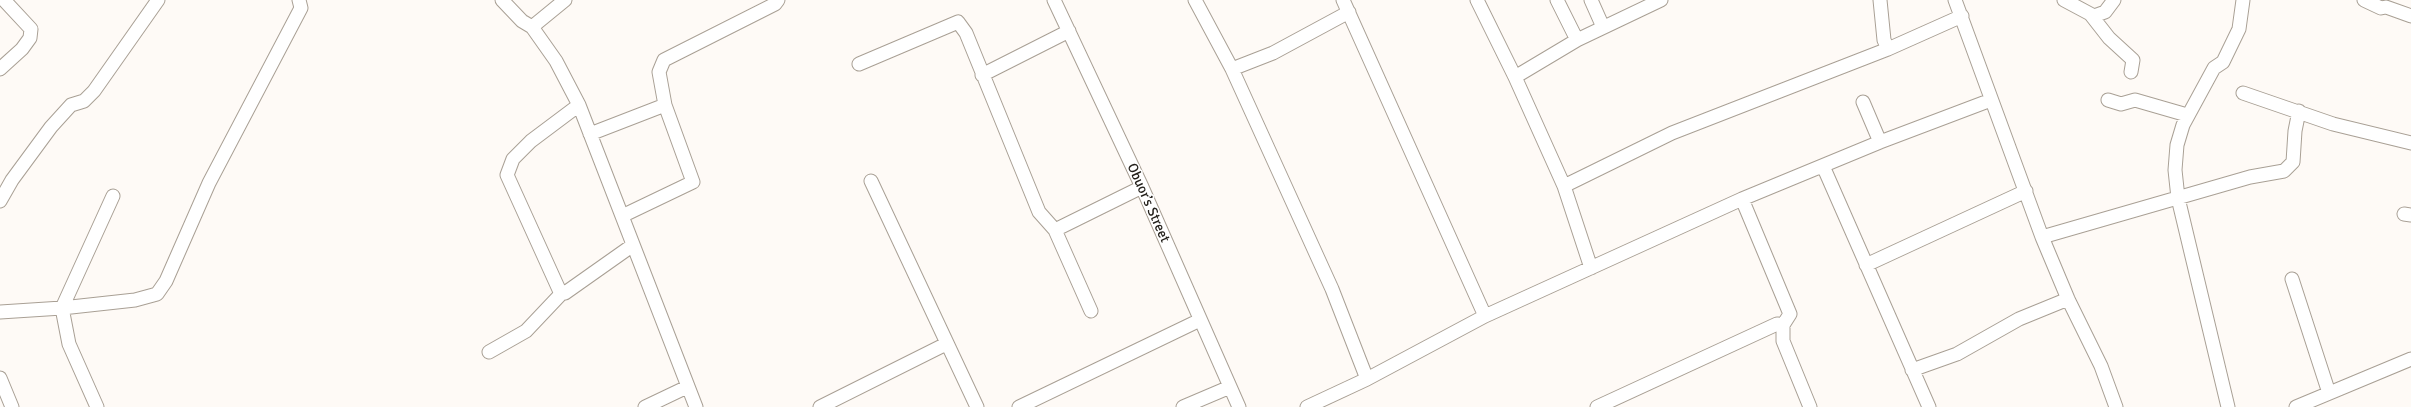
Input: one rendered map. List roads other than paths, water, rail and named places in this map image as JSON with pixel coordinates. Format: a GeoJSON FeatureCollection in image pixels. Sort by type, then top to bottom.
{"type":"FeatureCollection","features":[{"type":"Feature","properties":{"kind":"street"},"geometry":{"type":"LineString","coordinates":[[0,69],[22,49],[30,38],[31,29],[4,0]]}},
{"type":"Feature","properties":{"kind":"street"},"geometry":{"type":"LineString","coordinates":[[0,201],[12,180],[51,127],[71,105],[84,101],[94,90],[158,0]]}},
{"type":"Feature","properties":{"kind":"street"},"geometry":{"type":"LineString","coordinates":[[0,312],[62,308],[135,300],[157,294],[166,281],[208,183],[301,8],[299,0]]}},
{"type":"Feature","properties":{"kind":"street"},"geometry":{"type":"LineString","coordinates":[[502,0],[522,21],[532,27],[556,61],[579,105],[696,407]]}},
{"type":"Feature","properties":{"kind":"street"},"geometry":{"type":"LineString","coordinates":[[532,27],[565,0]]}},
{"type":"Feature","properties":{"kind":"street"},"geometry":{"type":"LineString","coordinates":[[622,216],[693,182],[665,105],[659,72],[664,60],[775,4],[778,0]]}},
{"type":"Feature","properties":{"kind":"street","name":"Obuor’s Street"},"geometry":{"type":"LineString","coordinates":[[1054,0],[1142,187],[1239,407]]}},
{"type":"Feature","properties":{"kind":"street"},"geometry":{"type":"LineString","coordinates":[[1196,0],[1232,69],[1332,289],[1367,379]]}},
{"type":"Feature","properties":{"kind":"street"},"geometry":{"type":"LineString","coordinates":[[1343,0],[1485,316]]}},
{"type":"Feature","properties":{"kind":"street"},"geometry":{"type":"LineString","coordinates":[[1477,0],[1515,77],[1564,186],[1591,268]]}},
{"type":"Feature","properties":{"kind":"street"},"geometry":{"type":"LineString","coordinates":[[1557,0],[1577,40]]}},
{"type":"Feature","properties":{"kind":"street"},"geometry":{"type":"LineString","coordinates":[[1591,0],[1603,27]]}},
{"type":"Feature","properties":{"kind":"street"},"geometry":{"type":"LineString","coordinates":[[1515,77],[1577,40],[1661,0]]}},
{"type":"Feature","properties":{"kind":"street"},"geometry":{"type":"LineString","coordinates":[[1880,0],[1884,40],[1888,49]]}},
{"type":"Feature","properties":{"kind":"street"},"geometry":{"type":"LineString","coordinates":[[1955,0],[2042,237],[2068,299],[2101,366],[2116,407]]}},
{"type":"Feature","properties":{"kind":"street"},"geometry":{"type":"LineString","coordinates":[[2064,0],[2091,15],[2109,38],[2133,60],[2131,72]]}},
{"type":"Feature","properties":{"kind":"street"},"geometry":{"type":"LineString","coordinates":[[2091,15],[2105,12],[2114,0]]}},
{"type":"Feature","properties":{"kind":"street"},"geometry":{"type":"LineString","coordinates":[[2228,407],[2178,198],[2175,170],[2177,145],[2187,115],[2214,68],[2223,62],[2239,29],[2243,0]]}},
{"type":"Feature","properties":{"kind":"street"},"geometry":{"type":"LineString","coordinates":[[2364,0],[2381,8],[2388,4],[2411,16]]}},
{"type":"Feature","properties":{"kind":"street"},"geometry":{"type":"LineString","coordinates":[[1232,69],[1273,53],[1349,12]]}},
{"type":"Feature","properties":{"kind":"street"},"geometry":{"type":"LineString","coordinates":[[1564,186],[1672,133],[1888,49],[1962,16]]}},
{"type":"Feature","properties":{"kind":"street"},"geometry":{"type":"LineString","coordinates":[[859,64],[958,22],[966,34],[1039,212],[1055,230],[1091,311]]}},
{"type":"Feature","properties":{"kind":"street"},"geometry":{"type":"LineString","coordinates":[[982,75],[1069,31]]}},
{"type":"Feature","properties":{"kind":"street"},"geometry":{"type":"LineString","coordinates":[[2243,93],[2299,111],[2332,124],[2411,143]]}},
{"type":"Feature","properties":{"kind":"street"},"geometry":{"type":"LineString","coordinates":[[1307,407],[1367,379],[1485,316],[1742,200],[1880,142],[1991,100]]}},
{"type":"Feature","properties":{"kind":"street"},"geometry":{"type":"LineString","coordinates":[[2108,100],[2121,104],[2135,100],[2187,115]]}},
{"type":"Feature","properties":{"kind":"street"},"geometry":{"type":"LineString","coordinates":[[1863,102],[1880,142]]}},
{"type":"Feature","properties":{"kind":"street"},"geometry":{"type":"LineString","coordinates":[[561,294],[507,174],[513,158],[531,141],[579,105]]}},
{"type":"Feature","properties":{"kind":"street"},"geometry":{"type":"LineString","coordinates":[[590,134],[665,105]]}},
{"type":"Feature","properties":{"kind":"street"},"geometry":{"type":"LineString","coordinates":[[2042,237],[2250,177],[2284,171],[2293,162],[2295,131],[2299,111]]}},
{"type":"Feature","properties":{"kind":"street"},"geometry":{"type":"LineString","coordinates":[[1823,166],[1929,407]]}},
{"type":"Feature","properties":{"kind":"street"},"geometry":{"type":"LineString","coordinates":[[871,181],[946,344],[977,407]]}},
{"type":"Feature","properties":{"kind":"street"},"geometry":{"type":"LineString","coordinates":[[1055,230],[1142,187]]}},
{"type":"Feature","properties":{"kind":"street"},"geometry":{"type":"LineString","coordinates":[[1866,265],[2026,191]]}},
{"type":"Feature","properties":{"kind":"street"},"geometry":{"type":"LineString","coordinates":[[98,407],[69,344],[62,308],[113,196]]}},
{"type":"Feature","properties":{"kind":"street"},"geometry":{"type":"LineString","coordinates":[[1742,200],[1790,314],[1783,325],[1783,341],[1810,407]]}},
{"type":"Feature","properties":{"kind":"street"},"geometry":{"type":"LineString","coordinates":[[489,352],[526,331],[561,294],[565,293],[633,245]]}},
{"type":"Feature","properties":{"kind":"street"},"geometry":{"type":"LineString","coordinates":[[2292,279],[2329,393]]}},
{"type":"Feature","properties":{"kind":"street"},"geometry":{"type":"LineString","coordinates":[[1912,370],[1957,354],[2019,319],[2068,299]]}},
{"type":"Feature","properties":{"kind":"street"},"geometry":{"type":"LineString","coordinates":[[1019,407],[1200,320]]}},
{"type":"Feature","properties":{"kind":"street"},"geometry":{"type":"LineString","coordinates":[[1597,407],[1777,324],[1783,325]]}},
{"type":"Feature","properties":{"kind":"street"},"geometry":{"type":"LineString","coordinates":[[820,407],[946,344]]}},
{"type":"Feature","properties":{"kind":"street"},"geometry":{"type":"LineString","coordinates":[[2296,407],[2411,359]]}},
{"type":"Feature","properties":{"kind":"street"},"geometry":{"type":"LineString","coordinates":[[0,378],[12,407]]}},
{"type":"Feature","properties":{"kind":"street"},"geometry":{"type":"LineString","coordinates":[[645,407],[687,387]]}},
{"type":"Feature","properties":{"kind":"street"},"geometry":{"type":"LineString","coordinates":[[1183,407],[1230,387]]}}]}
